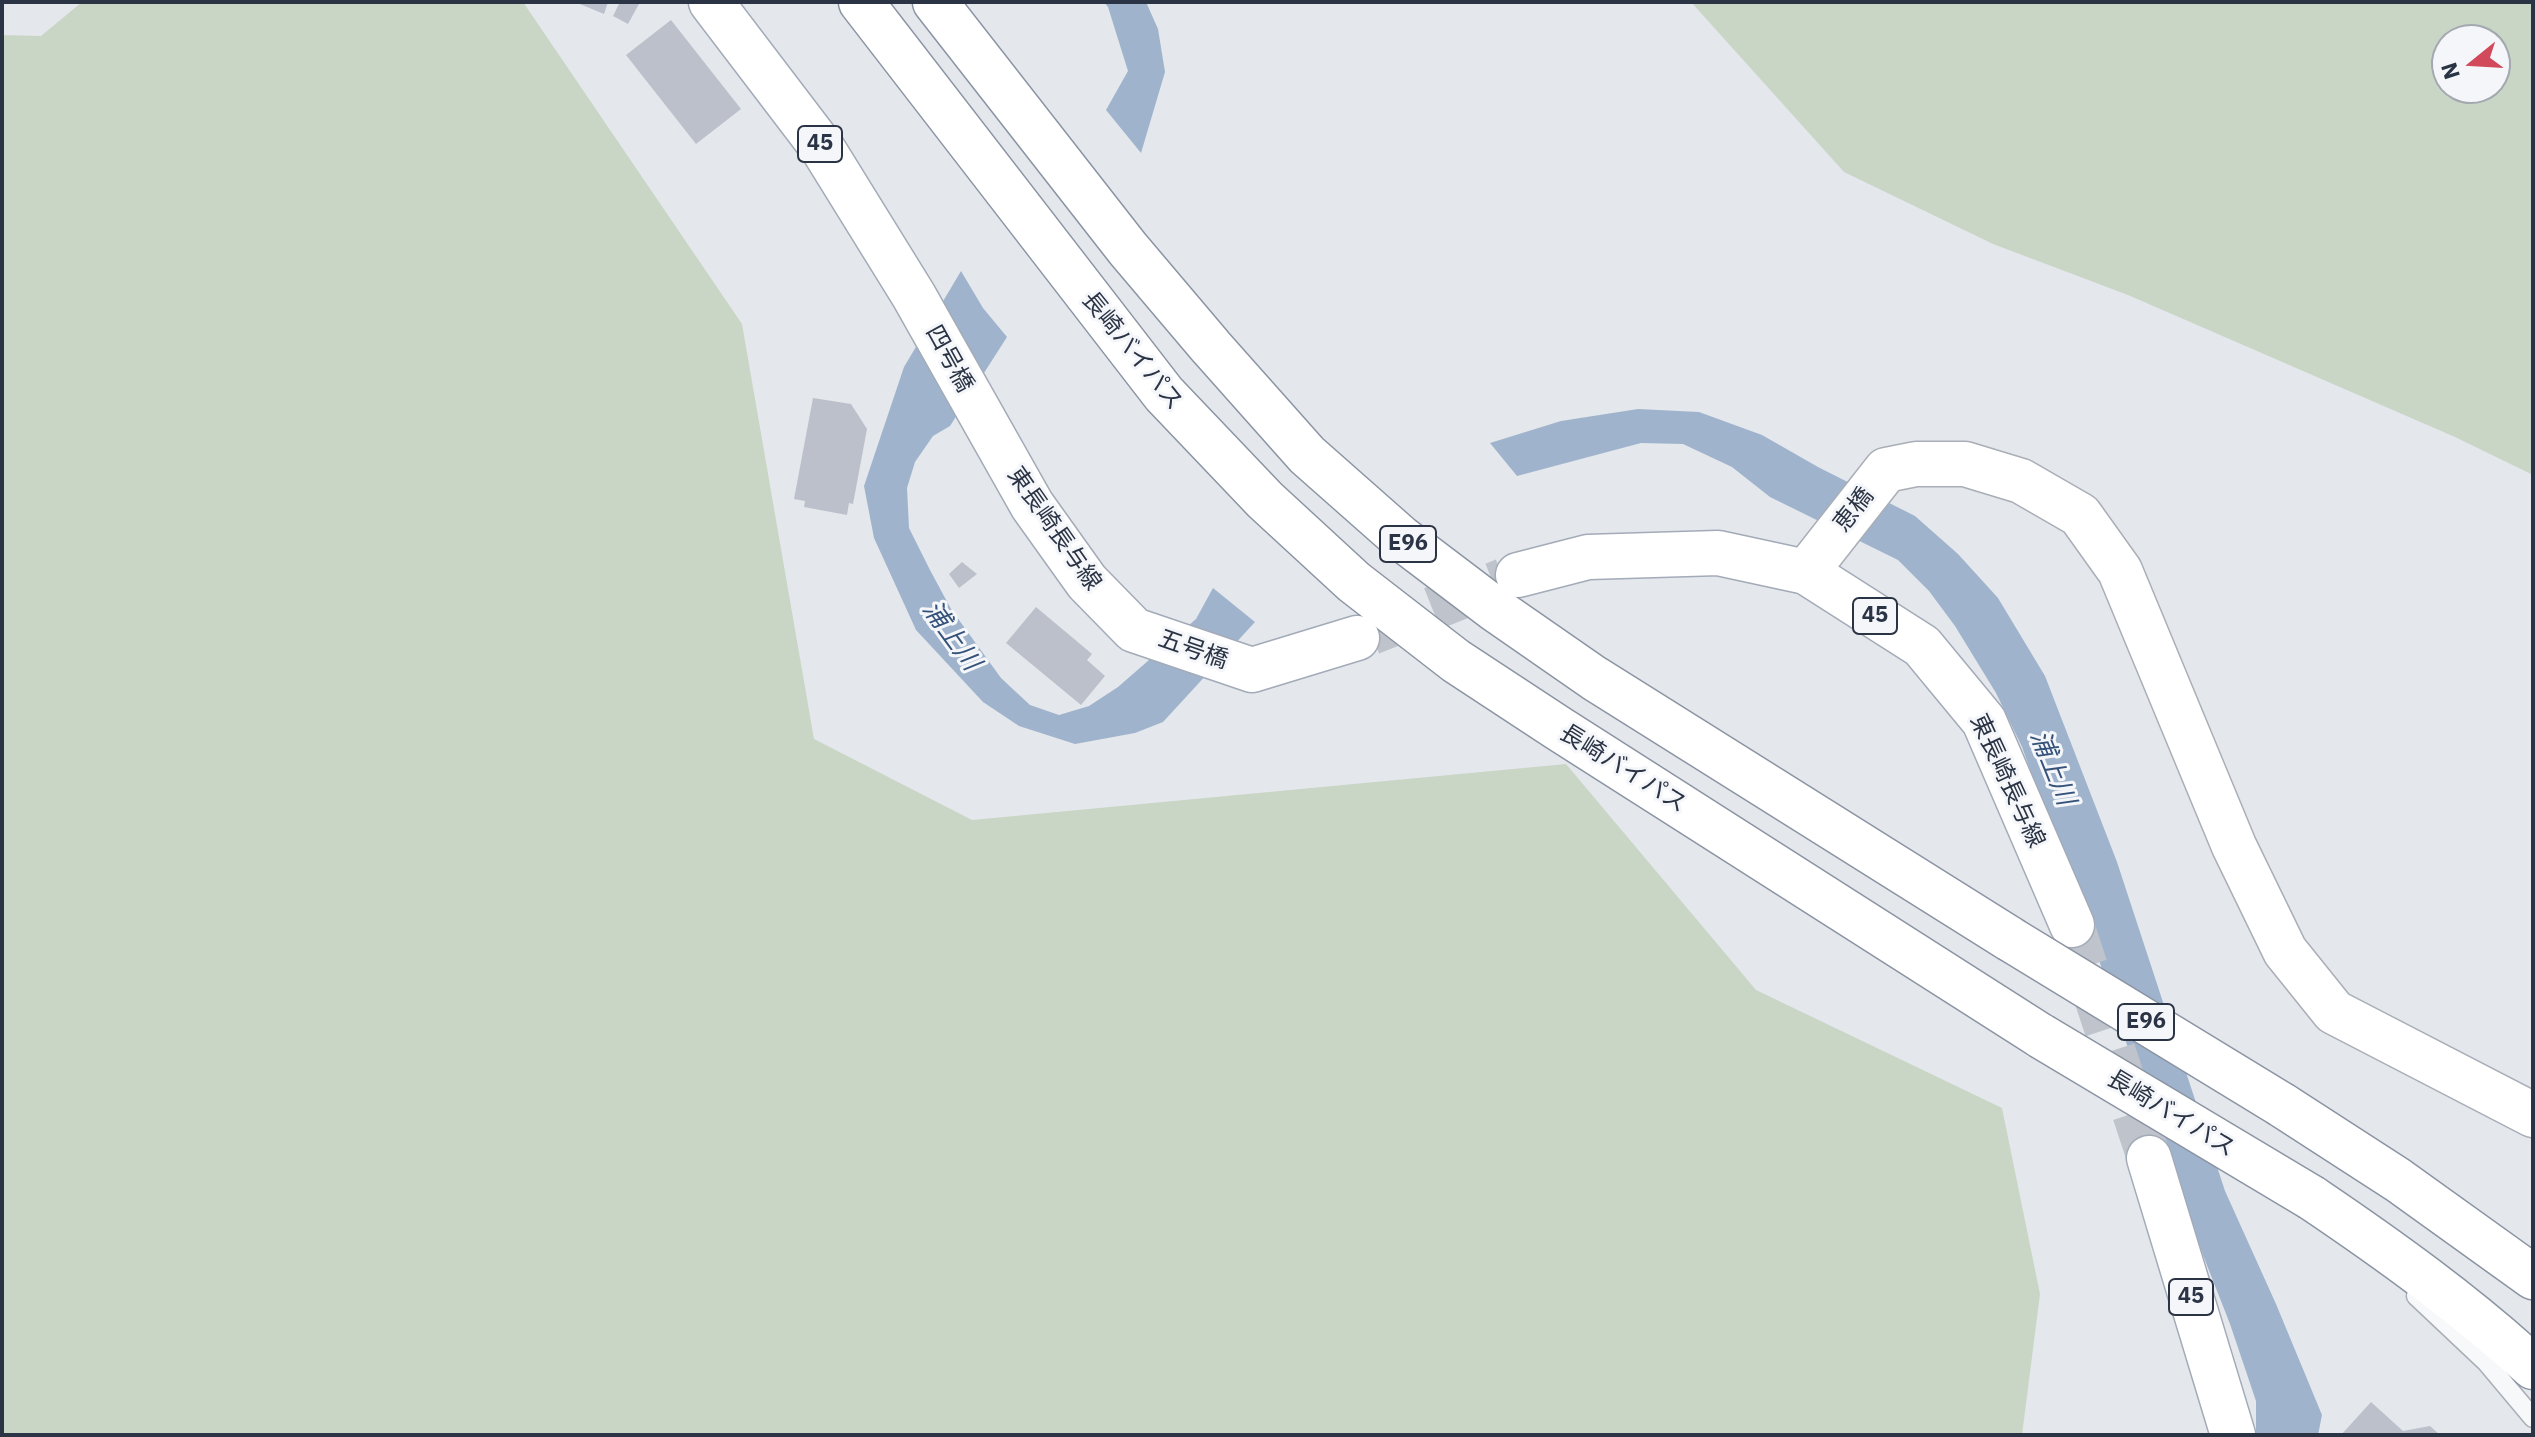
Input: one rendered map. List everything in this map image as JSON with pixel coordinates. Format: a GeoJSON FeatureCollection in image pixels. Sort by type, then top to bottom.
{"type":"FeatureCollection","features":[{"type":"Feature","properties":{"kind":"main road","name":"四号橋"},"geometry":{"type":"LineString","coordinates":[[711,2],[823,149],[914,296],[983,422]]}},
{"type":"Feature","properties":{"kind":"main road","name":"長崎バイパス"},"geometry":{"type":"LineString","coordinates":[[861,2],[1164,394],[1265,500],[1354,582],[1456,661],[1545,720],[2041,1036],[2312,1198],[2384,1246],[2493,1330],[2533,1367]]}},
{"type":"Feature","properties":{"kind":"main road","name":"E96"},"geometry":{"type":"LineString","coordinates":[[935,2],[1128,249],[1211,347],[1307,455],[1401,538],[1496,610],[1594,678],[2282,1105],[2398,1180],[2533,1277]]}},
{"type":"Feature","properties":{"kind":"main road","name":"東長崎長与線"},"geometry":{"type":"LineString","coordinates":[[983,422],[1032,505],[1087,582],[1134,630]]}},
{"type":"Feature","properties":{"kind":"main road","name":"恵橋"},"geometry":{"type":"LineString","coordinates":[[1814,561],[1886,470],[1916,464],[1965,464],[2021,481],[2080,515],[2120,571],[2234,846],[2285,951],[2334,1012],[2533,1115]]}},
{"type":"Feature","properties":{"kind":"main road","name":"東長崎長与線"},"geometry":{"type":"LineString","coordinates":[[1518,575],[1588,557],[1718,553],[1814,561],[1922,646],[1984,721],[2072,925]]}},
{"type":"Feature","properties":{"kind":"main road","name":"五号橋"},"geometry":{"type":"LineString","coordinates":[[1134,630],[1252,670],[1357,638]]}},
{"type":"Feature","properties":{"kind":"main road","name":"45"},"geometry":{"type":"LineString","coordinates":[[2149,1158],[2233,1435]]}},
{"type":"Feature","properties":{"kind":"lane"},"geometry":{"type":"LineString","coordinates":[[2398,1180],[2506,1236]]}},
{"type":"Feature","properties":{"kind":"lane"},"geometry":{"type":"LineString","coordinates":[[2312,1198],[2486,1362],[2533,1418]]}},
{"type":"Feature","properties":{"kind":"green space"},"geometry":{"type":"Polygon","coordinates":[[[82,2],[523,2],[742,324],[814,739],[972,820],[1566,764],[1756,990],[2002,1108],[2040,1294],[2022,1435],[2,1435],[2,35],[41,36],[82,2]]]}},
{"type":"Feature","properties":{"kind":"green space"},"geometry":{"type":"Polygon","coordinates":[[[1691,2],[2533,2],[2533,475],[2455,437],[2128,295],[1993,244],[1844,172],[1691,2]]]}},
{"type":"Feature","properties":{"kind":"water"},"geometry":{"type":"Polygon","coordinates":[[[1104,2],[1146,2],[1158,29],[1165,72],[1141,153],[1106,110],[1128,71],[1104,2]]]}},
{"type":"Feature","properties":{"kind":"water","name":"浦上川"},"geometry":{"type":"Polygon","coordinates":[[[961,271],[983,308],[1007,337],[950,426],[933,436],[915,462],[907,488],[909,528],[951,609],[1001,678],[1030,705],[1059,715],[1089,706],[1118,687],[1196,619],[1213,588],[1255,622],[1163,722],[1135,733],[1075,744],[1019,726],[983,702],[916,630],[874,538],[864,486],[904,367],[961,271]]]}},
{"type":"Feature","properties":{"kind":"water","name":"浦上川"},"geometry":{"type":"Polygon","coordinates":[[[1638,409],[1699,412],[1762,435],[1915,516],[1958,554],[1998,598],[2045,676],[2117,862],[2225,1191],[2322,1415],[2318,1435],[2256,1435],[2256,1401],[2230,1324],[2161,1148],[2099,960],[2022,747],[1996,693],[1955,626],[1929,591],[1898,560],[1770,497],[1732,467],[1683,444],[1641,443],[1517,476],[1490,443],[1561,421],[1638,409]]]}},
{"type":"Feature","properties":{"kind":"building"},"geometry":{"type":"Polygon","coordinates":[[[575,2],[608,2],[604,14],[575,2]]]}},
{"type":"Feature","properties":{"kind":"building"},"geometry":{"type":"Polygon","coordinates":[[[620,2],[640,2],[628,24],[613,16],[620,2]]]}},
{"type":"Feature","properties":{"kind":"building"},"geometry":{"type":"Polygon","coordinates":[[[671,20],[741,109],[696,144],[626,55],[671,20]]]}},
{"type":"Feature","properties":{"kind":"building"},"geometry":{"type":"Polygon","coordinates":[[[813,398],[851,404],[867,429],[853,504],[849,503],[847,515],[804,507],[805,501],[794,499],[813,398]]]}},
{"type":"Feature","properties":{"kind":"building"},"geometry":{"type":"Polygon","coordinates":[[[962,562],[977,574],[959,588],[949,574],[962,562]]]}},
{"type":"Feature","properties":{"kind":"building"},"geometry":{"type":"Polygon","coordinates":[[[1036,607],[1092,654],[1087,660],[1105,676],[1081,705],[1006,643],[1036,607]]]}},
{"type":"Feature","properties":{"kind":"building"},"geometry":{"type":"Polygon","coordinates":[[[2371,1402],[2403,1431],[2430,1426],[2440,1435],[2341,1435],[2371,1402]]]}},
{"type":"Feature","properties":{"kind":"tunnel"},"geometry":{"type":"LineString","coordinates":[[1371,633],[1504,580]]}},
{"type":"Feature","properties":{"kind":"tunnel"},"geometry":{"type":"LineString","coordinates":[[2072,925],[2149,1158]]}}]}
